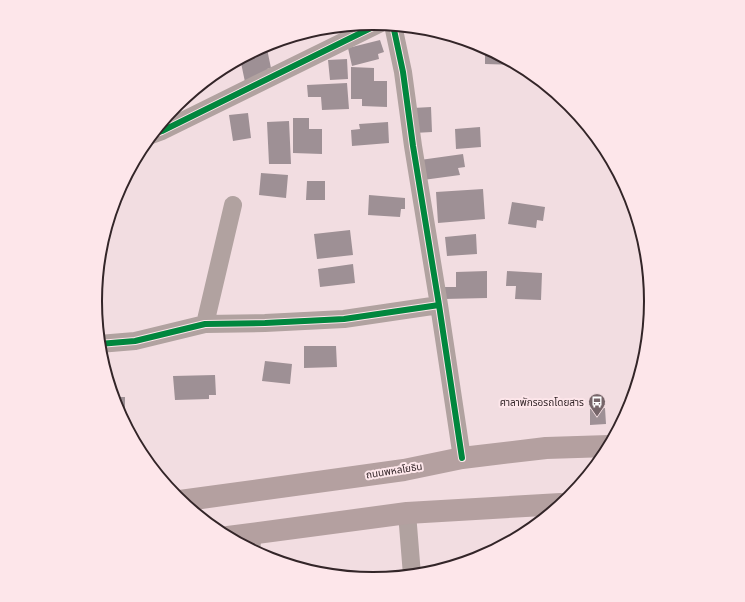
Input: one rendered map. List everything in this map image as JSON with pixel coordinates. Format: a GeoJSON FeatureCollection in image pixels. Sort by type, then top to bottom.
{"type":"FeatureCollection","features":[{"type":"Feature","properties":{"kind":"highway","name":"ถนนพหลโยธิน"},"geometry":{"type":"LineString","coordinates":[[188,500],[404,470],[462,458],[546,448],[601,446]]}},
{"type":"Feature","properties":{"kind":"highway"},"geometry":{"type":"LineString","coordinates":[[252,542],[407,512],[552,504]]}},
{"type":"Feature","properties":{"kind":"street"},"geometry":{"type":"LineString","coordinates":[[162,131],[367,30]]}},
{"type":"Feature","properties":{"kind":"street"},"geometry":{"type":"LineString","coordinates":[[394,31],[403,72],[413,146],[462,458]]}},
{"type":"Feature","properties":{"kind":"street"},"geometry":{"type":"LineString","coordinates":[[205,324],[233,205]]}},
{"type":"Feature","properties":{"kind":"street"},"geometry":{"type":"LineString","coordinates":[[105,343],[135,341],[205,324],[344,319],[439,305]]}},
{"type":"Feature","properties":{"kind":"street"},"geometry":{"type":"LineString","coordinates":[[407,512],[412,569]]}},
{"type":"Feature","properties":{"kind":"building"},"geometry":{"type":"Polygon","coordinates":[[[380,40],[384,52],[378,54],[379,59],[352,66],[348,48],[380,40]]]}},
{"type":"Feature","properties":{"kind":"building"},"geometry":{"type":"Polygon","coordinates":[[[268,52],[271,68],[267,69],[269,77],[245,82],[241,64],[268,52]]]}},
{"type":"Feature","properties":{"kind":"building"},"geometry":{"type":"Polygon","coordinates":[[[485,55],[505,65],[485,64],[485,55]]]}},
{"type":"Feature","properties":{"kind":"building"},"geometry":{"type":"Polygon","coordinates":[[[347,59],[348,79],[330,80],[328,60],[347,59]]]}},
{"type":"Feature","properties":{"kind":"building"},"geometry":{"type":"Polygon","coordinates":[[[351,67],[374,68],[374,81],[387,81],[387,107],[362,106],[362,99],[351,99],[351,67]]]}},
{"type":"Feature","properties":{"kind":"building"},"geometry":{"type":"Polygon","coordinates":[[[347,83],[349,109],[322,110],[321,97],[308,97],[307,85],[347,83]]]}},
{"type":"Feature","properties":{"kind":"building"},"geometry":{"type":"Polygon","coordinates":[[[431,107],[432,132],[414,133],[413,108],[431,107]]]}},
{"type":"Feature","properties":{"kind":"building"},"geometry":{"type":"Polygon","coordinates":[[[248,113],[251,138],[233,141],[229,115],[248,113]]]}},
{"type":"Feature","properties":{"kind":"building"},"geometry":{"type":"Polygon","coordinates":[[[293,118],[309,118],[309,129],[322,129],[322,154],[293,153],[293,118]]]}},
{"type":"Feature","properties":{"kind":"building"},"geometry":{"type":"Polygon","coordinates":[[[289,121],[291,164],[269,164],[267,122],[289,121]]]}},
{"type":"Feature","properties":{"kind":"building"},"geometry":{"type":"Polygon","coordinates":[[[388,122],[389,143],[352,146],[351,130],[360,129],[359,124],[388,122]]]}},
{"type":"Feature","properties":{"kind":"building"},"geometry":{"type":"Polygon","coordinates":[[[480,127],[481,147],[456,149],[455,129],[480,127]]]}},
{"type":"Feature","properties":{"kind":"building"},"geometry":{"type":"Polygon","coordinates":[[[463,154],[465,167],[458,168],[460,175],[423,180],[420,160],[463,154]]]}},
{"type":"Feature","properties":{"kind":"building"},"geometry":{"type":"Polygon","coordinates":[[[261,173],[288,175],[286,198],[259,195],[261,173]]]}},
{"type":"Feature","properties":{"kind":"building"},"geometry":{"type":"Polygon","coordinates":[[[307,181],[325,181],[325,200],[306,200],[307,181]]]}},
{"type":"Feature","properties":{"kind":"building"},"geometry":{"type":"Polygon","coordinates":[[[483,189],[485,219],[438,223],[436,192],[483,189]]]}},
{"type":"Feature","properties":{"kind":"building"},"geometry":{"type":"Polygon","coordinates":[[[369,195],[405,198],[405,209],[401,209],[400,217],[368,215],[369,195]]]}},
{"type":"Feature","properties":{"kind":"building"},"geometry":{"type":"Polygon","coordinates":[[[512,202],[545,207],[543,221],[537,220],[536,228],[508,224],[512,202]]]}},
{"type":"Feature","properties":{"kind":"building"},"geometry":{"type":"Polygon","coordinates":[[[350,230],[353,255],[317,259],[314,234],[350,230]]]}},
{"type":"Feature","properties":{"kind":"building"},"geometry":{"type":"Polygon","coordinates":[[[476,234],[477,254],[447,256],[445,237],[476,234]]]}},
{"type":"Feature","properties":{"kind":"building"},"geometry":{"type":"Polygon","coordinates":[[[353,264],[355,283],[320,287],[318,269],[353,264]]]}},
{"type":"Feature","properties":{"kind":"building"},"geometry":{"type":"Polygon","coordinates":[[[487,271],[487,298],[444,299],[443,287],[456,287],[456,272],[487,271]]]}},
{"type":"Feature","properties":{"kind":"building"},"geometry":{"type":"Polygon","coordinates":[[[507,271],[542,273],[541,300],[515,299],[516,286],[506,286],[507,271]]]}},
{"type":"Feature","properties":{"kind":"building"},"geometry":{"type":"Polygon","coordinates":[[[304,346],[336,346],[337,367],[304,368],[304,346]]]}},
{"type":"Feature","properties":{"kind":"building"},"geometry":{"type":"Polygon","coordinates":[[[265,361],[292,364],[290,384],[262,381],[265,361]]]}},
{"type":"Feature","properties":{"kind":"building"},"geometry":{"type":"Polygon","coordinates":[[[215,375],[216,395],[209,395],[209,399],[175,400],[173,376],[215,375]]]}},
{"type":"Feature","properties":{"kind":"building"},"geometry":{"type":"Polygon","coordinates":[[[119,397],[125,397],[125,412],[119,397]]]}},
{"type":"Feature","properties":{"kind":"building"},"geometry":{"type":"Polygon","coordinates":[[[605,408],[606,424],[590,425],[590,409],[605,408]]]}},
{"type":"Feature","properties":{"kind":"cycle path"},"geometry":{"type":"LineString","coordinates":[[162,131],[366,30]]}},
{"type":"Feature","properties":{"kind":"cycle path"},"geometry":{"type":"LineString","coordinates":[[394,31],[403,72],[413,146],[462,458]]}},
{"type":"Feature","properties":{"kind":"cycle path"},"geometry":{"type":"LineString","coordinates":[[105,343],[135,341],[205,324],[344,319],[439,305]]}},
{"type":"Feature","properties":{"kind":"place","name":"ศาลาพักรอรถโดยสาร"},"geometry":{"type":"Point","coordinates":[597,417]}}]}
